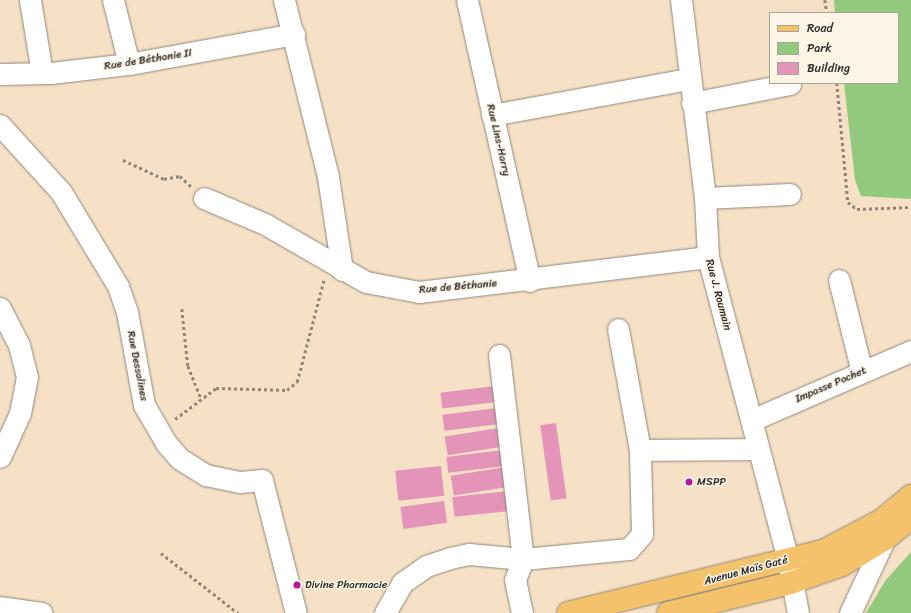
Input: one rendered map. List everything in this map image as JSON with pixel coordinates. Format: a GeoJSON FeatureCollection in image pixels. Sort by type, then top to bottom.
{"type":"FeatureCollection","features":[{"type":"Feature","properties":{"kind":"main road","name":"Avenue Maïs Gaté"},"geometry":{"type":"LineString","coordinates":[[668,613],[693,610],[790,582],[842,565],[883,530],[911,496]]}},
{"type":"Feature","properties":{"kind":"main road","name":"Avenue Maïs Gaté"},"geometry":{"type":"LineString","coordinates":[[568,613],[688,586],[823,551],[883,530],[911,518]]}},
{"type":"Feature","properties":{"kind":"street"},"geometry":{"type":"LineString","coordinates":[[30,0],[42,73]]}},
{"type":"Feature","properties":{"kind":"street"},"geometry":{"type":"LineString","coordinates":[[113,0],[129,64]]}},
{"type":"Feature","properties":{"kind":"street"},"geometry":{"type":"LineString","coordinates":[[284,0],[294,34],[328,177],[336,266]]}},
{"type":"Feature","properties":{"kind":"street","name":"Rue Lins-Harry"},"geometry":{"type":"LineString","coordinates":[[467,0],[530,281]]}},
{"type":"Feature","properties":{"kind":"street","name":"Rue J. Roumain"},"geometry":{"type":"LineString","coordinates":[[681,0],[689,79],[705,198],[708,258],[752,420],[757,449],[788,560],[790,582],[798,613]]}},
{"type":"Feature","properties":{"kind":"street","name":"Rue de Béthanie II"},"geometry":{"type":"LineString","coordinates":[[0,74],[42,73],[129,64],[294,34]]}},
{"type":"Feature","properties":{"kind":"street"},"geometry":{"type":"LineString","coordinates":[[492,115],[689,79]]}},
{"type":"Feature","properties":{"kind":"street"},"geometry":{"type":"LineString","coordinates":[[692,103],[790,84]]}},
{"type":"Feature","properties":{"kind":"street","name":"Rue Dessalines"},"geometry":{"type":"LineString","coordinates":[[0,126],[61,192],[118,286],[127,312],[144,405],[166,443],[180,459],[206,475],[240,482],[262,480],[296,613]]}},
{"type":"Feature","properties":{"kind":"street"},"geometry":{"type":"LineString","coordinates":[[705,198],[790,194]]}},
{"type":"Feature","properties":{"kind":"street","name":"Rue de Béthanie"},"geometry":{"type":"LineString","coordinates":[[204,198],[265,224],[366,282],[419,292],[530,281],[708,258]]}},
{"type":"Feature","properties":{"kind":"street"},"geometry":{"type":"LineString","coordinates":[[839,280],[862,372]]}},
{"type":"Feature","properties":{"kind":"street"},"geometry":{"type":"LineString","coordinates":[[0,308],[19,345],[27,377],[20,413],[0,457]]}},
{"type":"Feature","properties":{"kind":"street"},"geometry":{"type":"LineString","coordinates":[[385,613],[402,584],[426,566],[469,554],[523,558],[619,552],[636,543],[642,534],[640,450],[618,329]]}},
{"type":"Feature","properties":{"kind":"street","name":"Impasse Pochet"},"geometry":{"type":"LineString","coordinates":[[752,420],[911,351]]}},
{"type":"Feature","properties":{"kind":"street"},"geometry":{"type":"LineString","coordinates":[[499,355],[523,558],[516,580],[522,613]]}},
{"type":"Feature","properties":{"kind":"street"},"geometry":{"type":"LineString","coordinates":[[640,450],[757,449]]}},
{"type":"Feature","properties":{"kind":"street"},"geometry":{"type":"LineString","coordinates":[[850,613],[883,530]]}},
{"type":"Feature","properties":{"kind":"street"},"geometry":{"type":"LineString","coordinates":[[688,586],[693,610]]}},
{"type":"Feature","properties":{"kind":"street"},"geometry":{"type":"LineString","coordinates":[[0,607],[42,613]]}},
{"type":"Feature","properties":{"kind":"path"},"geometry":{"type":"LineString","coordinates":[[825,0],[827,12]]}},
{"type":"Feature","properties":{"kind":"path"},"geometry":{"type":"LineString","coordinates":[[837,84],[848,202],[858,209],[911,207]]}},
{"type":"Feature","properties":{"kind":"path"},"geometry":{"type":"LineString","coordinates":[[123,160],[164,179],[180,176],[204,198]]}},
{"type":"Feature","properties":{"kind":"path"},"geometry":{"type":"LineString","coordinates":[[174,419],[216,388],[287,390],[297,382],[316,298],[336,266]]}},
{"type":"Feature","properties":{"kind":"path"},"geometry":{"type":"LineString","coordinates":[[182,309],[188,366],[201,398]]}},
{"type":"Feature","properties":{"kind":"path"},"geometry":{"type":"LineString","coordinates":[[161,553],[238,613]]}},
{"type":"Feature","properties":{"kind":"green space"},"geometry":{"type":"Polygon","coordinates":[[[834,0],[911,0],[911,199],[861,196],[855,180],[844,84],[899,84],[899,12],[835,12],[834,0]]]}},
{"type":"Feature","properties":{"kind":"green space"},"geometry":{"type":"Polygon","coordinates":[[[911,552],[911,613],[866,613],[885,581],[911,552]]]}},
{"type":"Feature","properties":{"kind":"building"},"geometry":{"type":"Polygon","coordinates":[[[495,386],[497,402],[442,409],[440,393],[495,386]]]}},
{"type":"Feature","properties":{"kind":"building"},"geometry":{"type":"Polygon","coordinates":[[[498,408],[500,424],[444,431],[442,415],[498,408]]]}},
{"type":"Feature","properties":{"kind":"building"},"geometry":{"type":"Polygon","coordinates":[[[556,423],[567,498],[551,500],[540,425],[556,423]]]}},
{"type":"Feature","properties":{"kind":"building"},"geometry":{"type":"Polygon","coordinates":[[[499,428],[502,447],[448,455],[445,437],[499,428]]]}},
{"type":"Feature","properties":{"kind":"building"},"geometry":{"type":"Polygon","coordinates":[[[503,450],[505,466],[448,473],[446,457],[503,450]]]}},
{"type":"Feature","properties":{"kind":"building"},"geometry":{"type":"Polygon","coordinates":[[[441,466],[444,496],[398,501],[395,471],[441,466]]]}},
{"type":"Feature","properties":{"kind":"building"},"geometry":{"type":"Polygon","coordinates":[[[506,467],[509,487],[454,496],[451,476],[506,467]]]}},
{"type":"Feature","properties":{"kind":"building"},"geometry":{"type":"Polygon","coordinates":[[[509,491],[511,511],[454,517],[452,497],[509,491]]]}},
{"type":"Feature","properties":{"kind":"building"},"geometry":{"type":"Polygon","coordinates":[[[444,501],[447,523],[403,529],[400,507],[444,501]]]}},
{"type":"Feature","properties":{"kind":"place","name":"MSPP"},"geometry":{"type":"Point","coordinates":[689,482]}},
{"type":"Feature","properties":{"kind":"place","name":"Divine Pharmacie"},"geometry":{"type":"Point","coordinates":[297,585]}}]}
